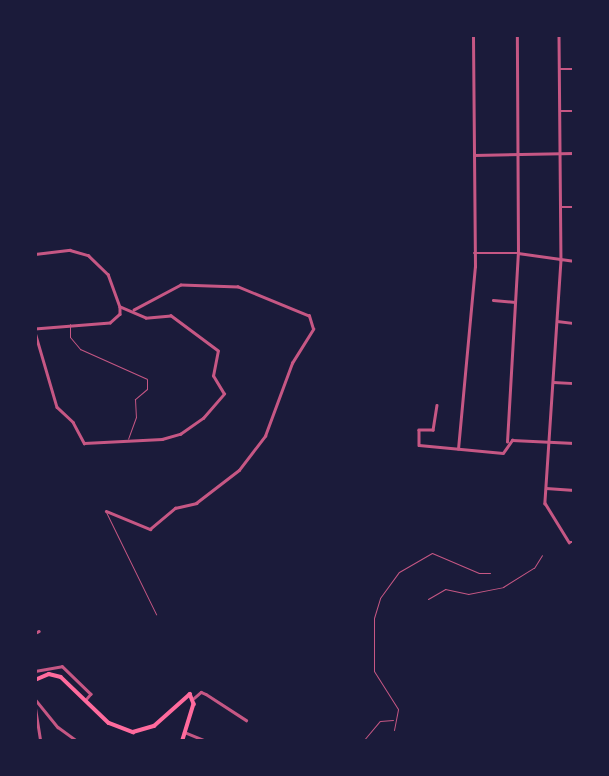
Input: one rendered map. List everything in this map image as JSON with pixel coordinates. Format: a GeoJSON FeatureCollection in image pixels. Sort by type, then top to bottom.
{"type":"FeatureCollection","features":[{"type":"Feature","properties":{"kind":"main road"},"geometry":{"type":"LineString","coordinates":[[35,680],[55,674],[119,729],[142,731],[166,718],[192,696]]}},
{"type":"Feature","properties":{"kind":"main road"},"geometry":{"type":"LineString","coordinates":[[183,741],[192,696]]}},
{"type":"Feature","properties":{"kind":"street"},"geometry":{"type":"LineString","coordinates":[[458,449],[474,253],[473,35]]}},
{"type":"Feature","properties":{"kind":"street"},"geometry":{"type":"LineString","coordinates":[[437,405],[433,430],[419,429],[419,445],[503,453],[507,442],[518,253],[517,35]]}},
{"type":"Feature","properties":{"kind":"street"},"geometry":{"type":"LineString","coordinates":[[559,35],[563,153],[561,260],[545,503],[569,542],[574,542]]}},
{"type":"Feature","properties":{"kind":"street"},"geometry":{"type":"LineString","coordinates":[[560,69],[574,69]]}},
{"type":"Feature","properties":{"kind":"street"},"geometry":{"type":"LineString","coordinates":[[561,111],[574,111]]}},
{"type":"Feature","properties":{"kind":"street"},"geometry":{"type":"LineString","coordinates":[[474,155],[574,153]]}},
{"type":"Feature","properties":{"kind":"street"},"geometry":{"type":"LineString","coordinates":[[562,207],[574,207]]}},
{"type":"Feature","properties":{"kind":"street"},"geometry":{"type":"LineString","coordinates":[[35,254],[70,250],[88,255],[108,274],[120,307],[120,314],[110,323],[70,324],[35,331],[57,407],[73,422],[84,443],[162,439],[180,434],[203,418],[225,390],[213,376],[218,351],[175,317],[146,318],[134,310],[120,307]]}},
{"type":"Feature","properties":{"kind":"street"},"geometry":{"type":"LineString","coordinates":[[474,253],[518,253],[574,261]]}},
{"type":"Feature","properties":{"kind":"street"},"geometry":{"type":"LineString","coordinates":[[106,511],[149,529],[175,508],[196,503],[239,470],[265,436],[292,363],[313,329],[309,316],[238,287],[181,285],[134,310]]}},
{"type":"Feature","properties":{"kind":"street"},"geometry":{"type":"LineString","coordinates":[[494,300],[515,302]]}},
{"type":"Feature","properties":{"kind":"street"},"geometry":{"type":"LineString","coordinates":[[557,321],[574,323]]}},
{"type":"Feature","properties":{"kind":"street"},"geometry":{"type":"LineString","coordinates":[[552,382],[574,383]]}},
{"type":"Feature","properties":{"kind":"street"},"geometry":{"type":"LineString","coordinates":[[507,442],[574,443]]}},
{"type":"Feature","properties":{"kind":"street"},"geometry":{"type":"LineString","coordinates":[[545,488],[574,490]]}},
{"type":"Feature","properties":{"kind":"street"},"geometry":{"type":"LineString","coordinates":[[35,671],[62,666],[91,694],[86,700]]}},
{"type":"Feature","properties":{"kind":"street"},"geometry":{"type":"LineString","coordinates":[[192,696],[201,692],[206,694],[246,720]]}},
{"type":"Feature","properties":{"kind":"street"},"geometry":{"type":"LineString","coordinates":[[35,699],[58,727],[77,741]]}},
{"type":"Feature","properties":{"kind":"street"},"geometry":{"type":"LineString","coordinates":[[35,705],[41,741]]}},
{"type":"Feature","properties":{"kind":"street"},"geometry":{"type":"LineString","coordinates":[[184,732],[206,741]]}},
{"type":"Feature","properties":{"kind":"lane"},"geometry":{"type":"LineString","coordinates":[[70,324],[70,337],[79,349],[147,379],[147,389],[135,399],[136,416],[128,439]]}},
{"type":"Feature","properties":{"kind":"lane"},"geometry":{"type":"LineString","coordinates":[[106,511],[156,614]]}},
{"type":"Feature","properties":{"kind":"lane"},"geometry":{"type":"LineString","coordinates":[[394,730],[398,709],[376,680],[373,662],[374,618],[385,590],[409,564],[432,553],[479,573],[490,573]]}},
{"type":"Feature","properties":{"kind":"lane"},"geometry":{"type":"LineString","coordinates":[[428,599],[445,589],[468,594],[503,587],[534,568],[542,555]]}},
{"type":"Feature","properties":{"kind":"lane"},"geometry":{"type":"LineString","coordinates":[[363,741],[380,721],[396,719]]}}]}
